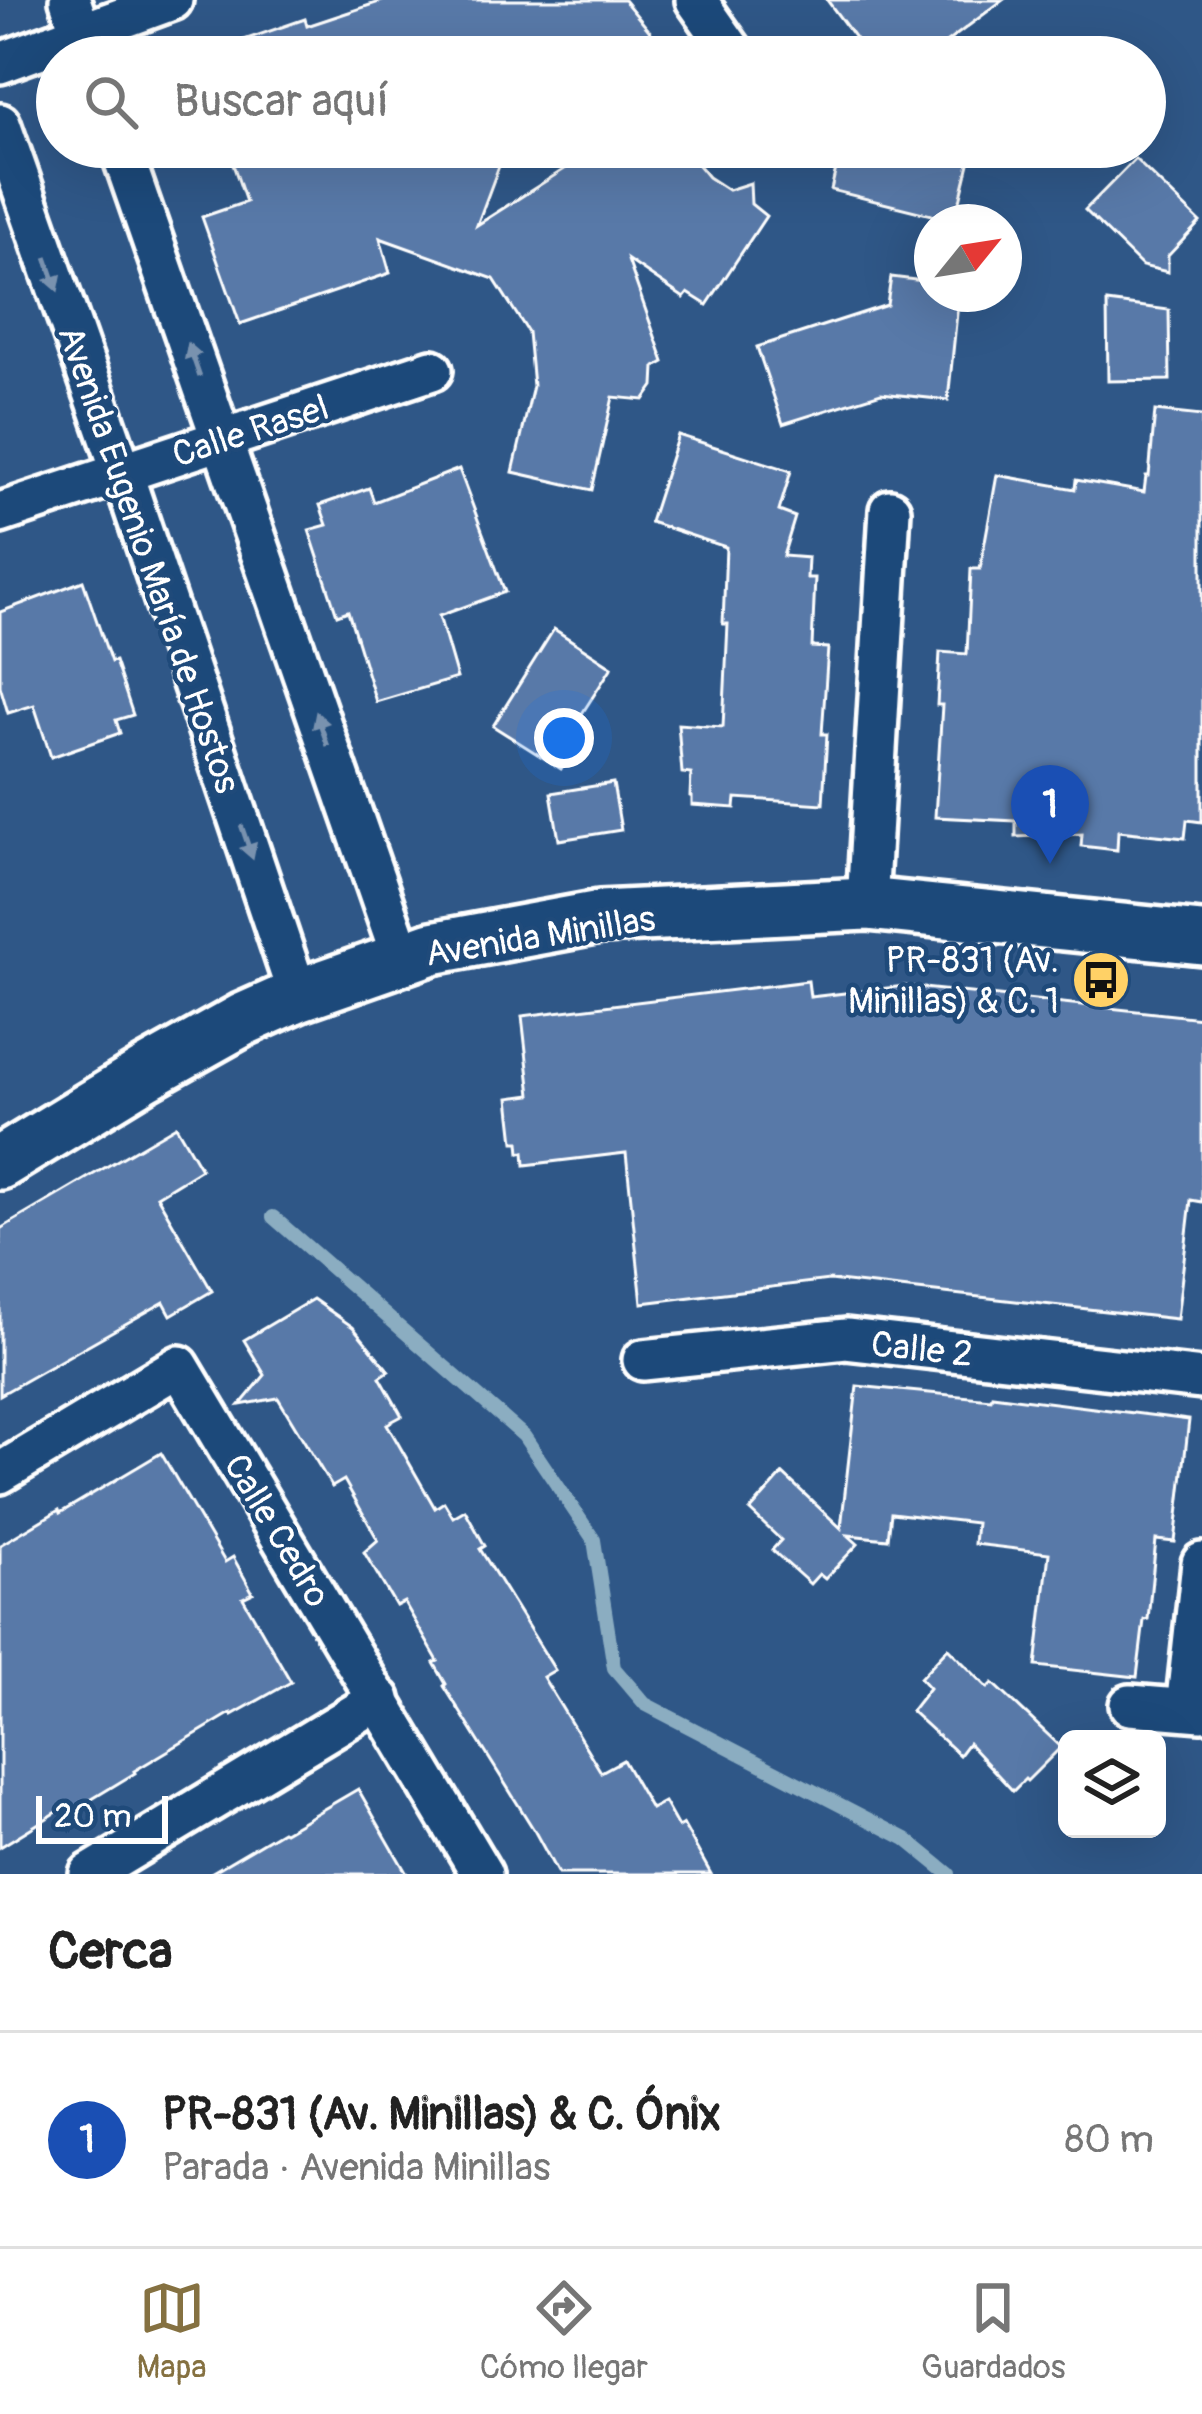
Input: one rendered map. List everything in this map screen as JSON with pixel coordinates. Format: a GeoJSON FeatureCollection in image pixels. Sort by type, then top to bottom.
{"type":"FeatureCollection","features":[{"type":"Feature","properties":{"kind":"street"},"geometry":{"type":"LineString","coordinates":[[80,30],[172,0]]}},
{"type":"Feature","properties":{"kind":"street"},"geometry":{"type":"LineString","coordinates":[[696,0],[721,36]]}},
{"type":"Feature","properties":{"kind":"street"},"geometry":{"type":"LineString","coordinates":[[0,63],[36,48]]}},
{"type":"Feature","properties":{"kind":"street","name":"Avenida Eugenio María de Hostos"},"geometry":{"type":"LineString","coordinates":[[0,124],[298,994]]}},
{"type":"Feature","properties":{"kind":"street"},"geometry":{"type":"LineString","coordinates":[[127,168],[402,958]]}},
{"type":"Feature","properties":{"kind":"street","name":"Calle Rasel"},"geometry":{"type":"LineString","coordinates":[[0,513],[432,370]]}},
{"type":"Feature","properties":{"kind":"street"},"geometry":{"type":"LineString","coordinates":[[866,904],[890,510]]}},
{"type":"Feature","properties":{"kind":"street","name":"Avenida Minillas"},"geometry":{"type":"LineString","coordinates":[[0,1163],[244,1019],[298,994],[432,948],[601,917],[866,904],[1202,938]]}},
{"type":"Feature","properties":{"kind":"street","name":"Calle 2"},"geometry":{"type":"LineString","coordinates":[[643,1360],[846,1339],[1202,1379]]}},
{"type":"Feature","properties":{"kind":"street","name":"Calle Cedro"},"geometry":{"type":"LineString","coordinates":[[0,1473],[179,1366],[482,1874]]}},
{"type":"Feature","properties":{"kind":"street"},"geometry":{"type":"LineString","coordinates":[[1130,1705],[1194,1710],[1202,1563]]}},
{"type":"Feature","properties":{"kind":"street"},"geometry":{"type":"LineString","coordinates":[[91,1874],[380,1699]]}},
{"type":"Feature","properties":{"kind":"building"},"geometry":{"type":"Polygon","coordinates":[[[385,0],[624,0],[654,36],[256,36],[305,19],[307,26],[385,0]]]}},
{"type":"Feature","properties":{"kind":"building"},"geometry":{"type":"Polygon","coordinates":[[[827,0],[1003,0],[955,36],[854,36],[827,0]]]}},
{"type":"Feature","properties":{"kind":"building"},"geometry":{"type":"Polygon","coordinates":[[[234,168],[498,168],[477,225],[566,168],[700,168],[728,190],[750,183],[751,204],[766,216],[707,305],[688,293],[684,298],[628,260],[664,362],[655,367],[654,386],[644,400],[613,397],[592,490],[513,472],[533,386],[528,332],[494,279],[380,238],[390,273],[240,324],[202,217],[246,202],[234,168]]]}},
{"type":"Feature","properties":{"kind":"building"},"geometry":{"type":"Polygon","coordinates":[[[836,168],[968,168],[959,204],[914,204],[914,211],[831,190],[836,168]]]}},
{"type":"Feature","properties":{"kind":"building"},"geometry":{"type":"Polygon","coordinates":[[[1126,168],[1144,168],[1200,222],[1168,256],[1168,272],[1142,266],[1085,210],[1126,168]]]}},
{"type":"Feature","properties":{"kind":"building"},"geometry":{"type":"Polygon","coordinates":[[[891,277],[914,280],[914,312],[957,312],[948,400],[881,393],[783,424],[757,347],[887,305],[891,277]]]}},
{"type":"Feature","properties":{"kind":"building"},"geometry":{"type":"Polygon","coordinates":[[[1107,302],[1169,310],[1170,380],[1108,381],[1107,302]]]}},
{"type":"Feature","properties":{"kind":"building"},"geometry":{"type":"Polygon","coordinates":[[[1155,411],[1202,416],[1202,822],[1187,820],[1185,838],[1118,831],[1117,850],[1081,846],[1082,834],[1016,837],[1016,821],[935,817],[942,705],[937,705],[940,652],[967,654],[971,569],[980,569],[997,475],[1075,489],[1076,480],[1144,492],[1155,411]]]}},
{"type":"Feature","properties":{"kind":"building"},"geometry":{"type":"Polygon","coordinates":[[[678,435],[791,471],[779,511],[795,517],[783,556],[808,558],[807,578],[815,578],[812,647],[828,648],[823,804],[736,798],[735,808],[692,805],[691,774],[682,773],[678,724],[723,727],[726,547],[650,522],[678,435]]]}},
{"type":"Feature","properties":{"kind":"building"},"geometry":{"type":"Polygon","coordinates":[[[459,469],[505,592],[439,616],[457,678],[376,702],[348,611],[337,615],[309,530],[327,525],[320,505],[369,488],[374,502],[459,469]]]}},
{"type":"Feature","properties":{"kind":"building"},"geometry":{"type":"Polygon","coordinates":[[[83,581],[133,715],[116,720],[120,733],[51,757],[34,705],[8,713],[0,686],[0,612],[83,581]]]}},
{"type":"Feature","properties":{"kind":"building"},"geometry":{"type":"Polygon","coordinates":[[[554,629],[612,667],[574,726],[584,732],[561,769],[493,726],[554,629]]]}},
{"type":"Feature","properties":{"kind":"building"},"geometry":{"type":"Polygon","coordinates":[[[613,783],[621,830],[559,840],[551,793],[613,783]]]}},
{"type":"Feature","properties":{"kind":"building"},"geometry":{"type":"Polygon","coordinates":[[[808,981],[810,997],[905,986],[1202,1018],[1202,1202],[1191,1200],[1177,1319],[829,1280],[642,1303],[626,1153],[525,1165],[524,1152],[514,1142],[509,1098],[531,1095],[522,1016],[808,981]]]}},
{"type":"Feature","properties":{"kind":"building"},"geometry":{"type":"Polygon","coordinates":[[[176,1126],[201,1169],[157,1196],[212,1291],[171,1315],[164,1302],[0,1395],[0,1229],[176,1126]]]}},
{"type":"Feature","properties":{"kind":"building"},"geometry":{"type":"Polygon","coordinates":[[[313,1299],[353,1327],[389,1371],[380,1377],[402,1416],[387,1424],[435,1508],[444,1502],[453,1517],[465,1510],[485,1546],[480,1549],[555,1670],[543,1677],[601,1772],[623,1760],[651,1809],[664,1802],[678,1827],[683,1824],[711,1874],[558,1874],[444,1686],[434,1663],[438,1661],[404,1602],[396,1606],[364,1552],[378,1540],[344,1480],[332,1487],[278,1398],[240,1405],[265,1375],[244,1340],[313,1299]]]}},
{"type":"Feature","properties":{"kind":"building"},"geometry":{"type":"Polygon","coordinates":[[[857,1386],[991,1399],[992,1395],[1189,1420],[1175,1542],[1156,1540],[1137,1677],[1036,1666],[1049,1553],[974,1544],[976,1523],[891,1513],[888,1539],[848,1535],[858,1544],[825,1579],[819,1574],[810,1584],[772,1550],[781,1540],[750,1511],[783,1474],[841,1528],[857,1386]]]}},
{"type":"Feature","properties":{"kind":"building"},"geometry":{"type":"Polygon","coordinates":[[[161,1453],[225,1562],[233,1557],[253,1593],[243,1598],[291,1682],[231,1713],[74,1810],[70,1804],[0,1847],[0,1545],[161,1453]]]}},
{"type":"Feature","properties":{"kind":"building"},"geometry":{"type":"Polygon","coordinates":[[[948,1648],[988,1688],[993,1683],[1058,1744],[1058,1750],[1013,1791],[968,1743],[959,1755],[911,1711],[929,1688],[920,1678],[948,1648]]]}},
{"type":"Feature","properties":{"kind":"building"},"geometry":{"type":"Polygon","coordinates":[[[358,1789],[407,1874],[209,1874],[282,1831],[358,1789]]]}},
{"type":"Feature","properties":{"kind":"waterway"},"geometry":{"type":"LineString","coordinates":[[273,1217],[524,1436],[594,1540],[614,1668],[645,1704],[906,1839],[949,1874]]}},
{"type":"Feature","properties":{"kind":"place","name":"PR-831 (Av. Minillas) & C. Ónix"},"geometry":{"type":"Point","coordinates":[1050,864]}},
{"type":"Feature","properties":{"kind":"place","name":"PR-831 (Av. Minillas) & C. 1"},"geometry":{"type":"Point","coordinates":[1101,980]}}]}
